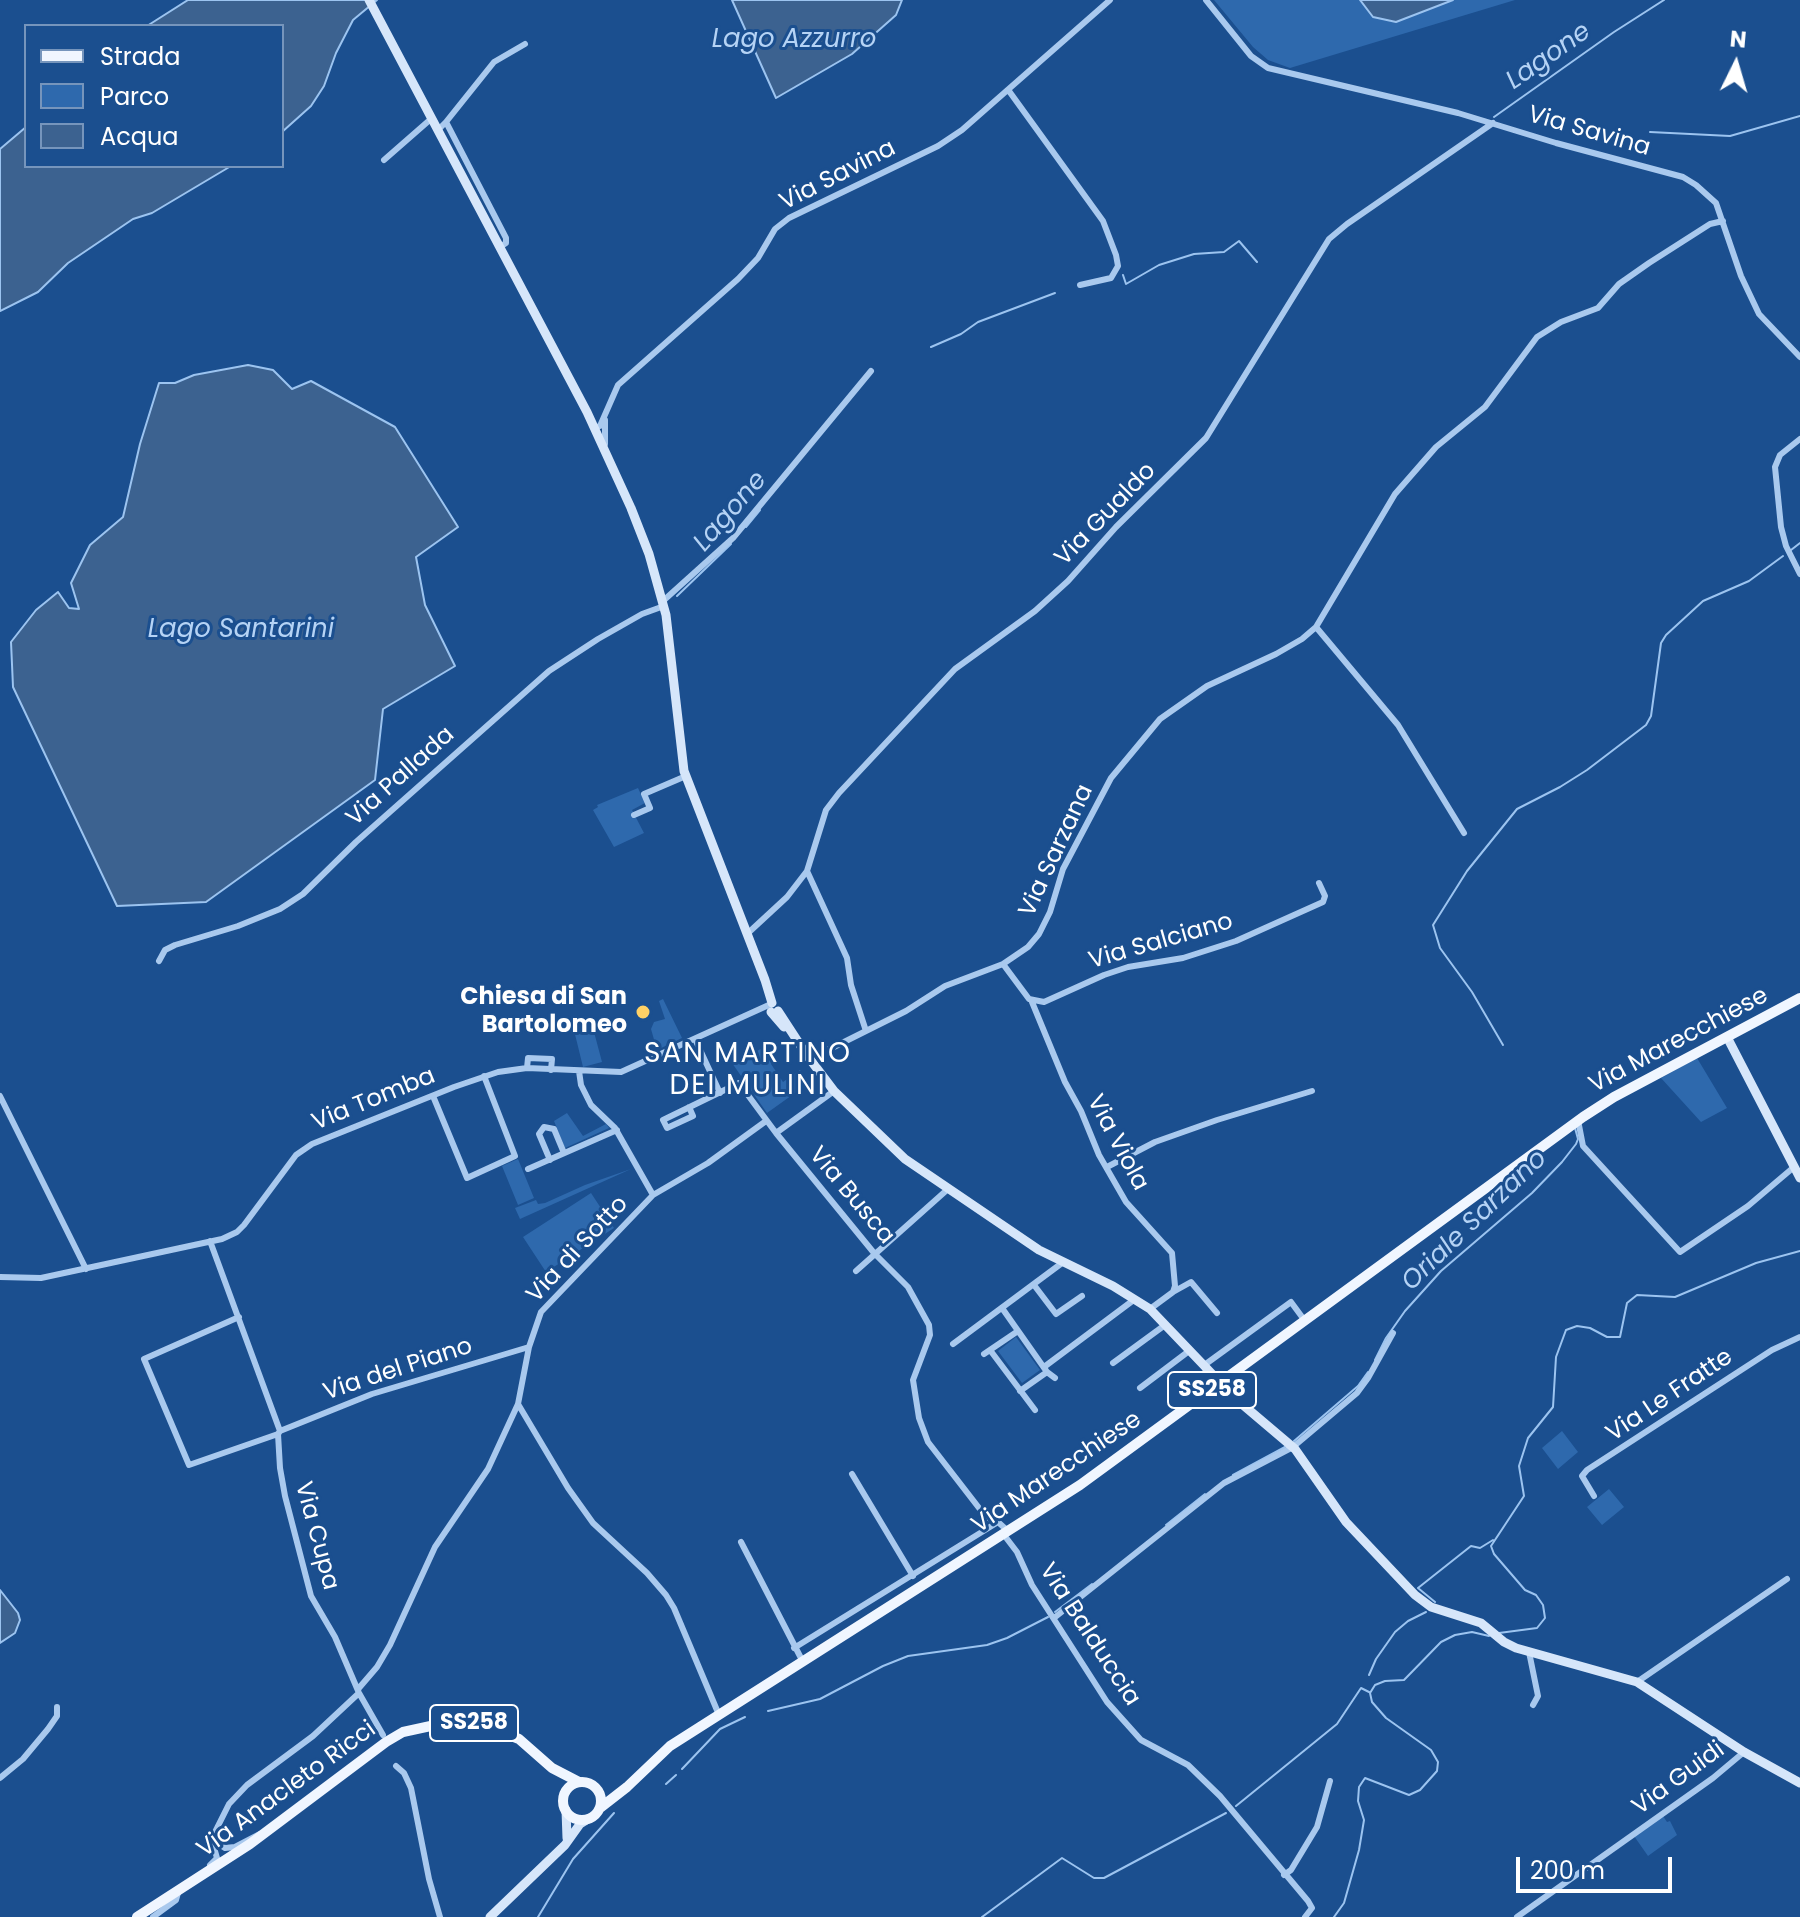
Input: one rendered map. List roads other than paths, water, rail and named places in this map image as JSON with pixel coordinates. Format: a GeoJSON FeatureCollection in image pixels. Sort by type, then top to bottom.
{"type":"FeatureCollection","features":[{"type":"Feature","properties":{"kind":"main road"},"geometry":{"type":"LineString","coordinates":[[369,0],[432,118],[442,126],[500,247],[593,425],[649,554],[663,604],[686,776],[765,980],[778,1023],[793,1035],[834,1091],[894,1150],[1062,1263],[1113,1286],[1150,1309],[1236,1399],[1293,1447],[1346,1522],[1415,1595],[1431,1607],[1481,1623],[1504,1642],[1529,1652],[1637,1682],[1744,1752],[1800,1783]]}},
{"type":"Feature","properties":{"kind":"main road","name":"Via Marecchiese"},"geometry":{"type":"LineString","coordinates":[[600,1808],[670,1746],[1080,1485],[1578,1120],[1614,1097],[1800,998]]}},
{"type":"Feature","properties":{"kind":"main road"},"geometry":{"type":"LineString","coordinates":[[1727,1037],[1800,1178]]}},
{"type":"Feature","properties":{"kind":"main road"},"geometry":{"type":"LineString","coordinates":[[1205,1368],[1205,1395]]}},
{"type":"Feature","properties":{"kind":"main road","name":"Via Anacleto Ricci"},"geometry":{"type":"LineString","coordinates":[[137,1917],[264,1834],[403,1732],[434,1723],[473,1723],[505,1732],[531,1748],[552,1768],[579,1782]]}},
{"type":"Feature","properties":{"kind":"main road","name":"Via Anacleto Ricci"},"geometry":{"type":"LineString","coordinates":[[552,1768],[564,1793]]}},
{"type":"Feature","properties":{"kind":"main road"},"geometry":{"type":"LineString","coordinates":[[564,1793],[579,1782]]}},
{"type":"Feature","properties":{"kind":"main road","name":"SS258"},"geometry":{"type":"LineString","coordinates":[[579,1782],[613,1791],[627,1787]]}},
{"type":"Feature","properties":{"kind":"main road"},"geometry":{"type":"LineString","coordinates":[[597,1788],[601,1797],[600,1808]]}},
{"type":"Feature","properties":{"kind":"main road","name":"SS258"},"geometry":{"type":"LineString","coordinates":[[564,1793],[566,1810]]}},
{"type":"Feature","properties":{"kind":"main road","name":"SS258"},"geometry":{"type":"LineString","coordinates":[[588,1819],[600,1808]]}},
{"type":"Feature","properties":{"kind":"main road"},"geometry":{"type":"LineString","coordinates":[[566,1810],[576,1819],[588,1819]]}},
{"type":"Feature","properties":{"kind":"main road"},"geometry":{"type":"LineString","coordinates":[[565,1845],[568,1831],[566,1810]]}},
{"type":"Feature","properties":{"kind":"main road"},"geometry":{"type":"LineString","coordinates":[[490,1917],[588,1819]]}},
{"type":"Feature","properties":{"kind":"street","name":"Via Savina"},"geometry":{"type":"LineString","coordinates":[[593,425],[607,409],[618,385],[738,279],[758,258],[775,229],[789,218],[938,146],[962,130],[1110,0]]}},
{"type":"Feature","properties":{"kind":"street","name":"Via Savina"},"geometry":{"type":"LineString","coordinates":[[1206,0],[1251,56],[1268,68],[1493,123],[1683,177],[1707,192],[1716,203],[1752,301],[1774,332],[1800,357]]}},
{"type":"Feature","properties":{"kind":"street"},"geometry":{"type":"LineString","coordinates":[[442,126],[494,62],[525,44]]}},
{"type":"Feature","properties":{"kind":"street"},"geometry":{"type":"LineString","coordinates":[[1009,91],[1103,221],[1116,255],[1118,266],[1111,278],[1080,285]]}},
{"type":"Feature","properties":{"kind":"street"},"geometry":{"type":"LineString","coordinates":[[384,160],[432,118]]}},
{"type":"Feature","properties":{"kind":"street","name":"Via Gualdo"},"geometry":{"type":"LineString","coordinates":[[747,934],[787,897],[807,871],[826,810],[839,793],[955,669],[1035,611],[1206,438],[1329,239],[1493,123]]}},
{"type":"Feature","properties":{"kind":"street","name":"Via Sarzana"},"geometry":{"type":"LineString","coordinates":[[806,1054],[830,1049],[906,1011],[945,986],[1003,964],[1028,947],[1039,934],[1063,869],[1106,787],[1143,736],[1160,719],[1207,686],[1276,654],[1316,627],[1395,494],[1436,447],[1485,407],[1537,337],[1561,322],[1598,308],[1619,284],[1649,263],[1710,224],[1723,221]]}},
{"type":"Feature","properties":{"kind":"street","name":"Via Pallada"},"geometry":{"type":"LineString","coordinates":[[159,961],[165,950],[175,945],[238,926],[280,909],[303,894],[356,842],[549,671],[598,639],[663,604],[733,538],[871,371]]}},
{"type":"Feature","properties":{"kind":"street"},"geometry":{"type":"LineString","coordinates":[[606,452],[604,424],[607,409]]}},
{"type":"Feature","properties":{"kind":"street"},"geometry":{"type":"LineString","coordinates":[[1800,439],[1780,455],[1775,467],[1781,527],[1786,546],[1800,574]]}},
{"type":"Feature","properties":{"kind":"street"},"geometry":{"type":"LineString","coordinates":[[1316,627],[1398,725],[1464,833]]}},
{"type":"Feature","properties":{"kind":"street"},"geometry":{"type":"LineString","coordinates":[[634,815],[650,808],[644,794],[686,776]]}},
{"type":"Feature","properties":{"kind":"street"},"geometry":{"type":"LineString","coordinates":[[807,871],[847,958],[851,985],[866,1031]]}},
{"type":"Feature","properties":{"kind":"street","name":"Via Salciano"},"geometry":{"type":"LineString","coordinates":[[1032,1002],[1044,1002],[1116,971],[1183,958],[1236,941],[1323,902],[1325,896],[1319,883]]}},
{"type":"Feature","properties":{"kind":"street"},"geometry":{"type":"LineString","coordinates":[[1003,964],[1032,1002]]}},
{"type":"Feature","properties":{"kind":"street","name":"Via Viola"},"geometry":{"type":"LineString","coordinates":[[1032,1002],[1099,1155],[1126,1202],[1172,1253],[1176,1277],[1173,1292]]}},
{"type":"Feature","properties":{"kind":"street","name":"Via Tomba"},"geometry":{"type":"LineString","coordinates":[[0,1277],[41,1278],[210,1241],[237,1232],[285,1169],[306,1148],[484,1076],[506,1070],[621,1072],[753,1010],[773,1007]]}},
{"type":"Feature","properties":{"kind":"street"},"geometry":{"type":"LineString","coordinates":[[689,1107],[693,1116],[667,1128],[663,1120],[689,1107],[720,1093],[695,1039]]}},
{"type":"Feature","properties":{"kind":"street","name":"Via Tomba"},"geometry":{"type":"LineString","coordinates":[[527,1068],[530,1058],[552,1059],[551,1070]]}},
{"type":"Feature","properties":{"kind":"street"},"geometry":{"type":"LineString","coordinates":[[579,1071],[581,1085],[591,1105],[617,1130],[653,1195],[708,1163],[766,1121]]}},
{"type":"Feature","properties":{"kind":"street"},"geometry":{"type":"LineString","coordinates":[[433,1096],[467,1178],[515,1156],[484,1076]]}},
{"type":"Feature","properties":{"kind":"street","name":"Via Busca"},"geometry":{"type":"LineString","coordinates":[[720,1093],[739,1083],[766,1121],[874,1253],[908,1287],[929,1325],[928,1343],[913,1380],[919,1418],[928,1442],[986,1517],[998,1522],[1006,1534]]}},
{"type":"Feature","properties":{"kind":"street"},"geometry":{"type":"LineString","coordinates":[[776,1133],[834,1091]]}},
{"type":"Feature","properties":{"kind":"street"},"geometry":{"type":"LineString","coordinates":[[1107,1167],[1179,1133],[1312,1091]]}},
{"type":"Feature","properties":{"kind":"street"},"geometry":{"type":"LineString","coordinates":[[0,1096],[86,1269]]}},
{"type":"Feature","properties":{"kind":"street","name":"Via Marecchiese"},"geometry":{"type":"LineString","coordinates":[[1578,1120],[1583,1146],[1680,1252],[1748,1206],[1794,1167]]}},
{"type":"Feature","properties":{"kind":"street"},"geometry":{"type":"LineString","coordinates":[[550,1160],[539,1134],[544,1127],[554,1129],[564,1153]]}},
{"type":"Feature","properties":{"kind":"street"},"geometry":{"type":"LineString","coordinates":[[528,1169],[617,1130]]}},
{"type":"Feature","properties":{"kind":"street"},"geometry":{"type":"LineString","coordinates":[[856,1271],[948,1189]]}},
{"type":"Feature","properties":{"kind":"street","name":"Via di Sotto"},"geometry":{"type":"LineString","coordinates":[[359,1690],[390,1645],[435,1547],[488,1469],[518,1404],[529,1347],[541,1312],[653,1195]]}},
{"type":"Feature","properties":{"kind":"street","name":"Via Cupa"},"geometry":{"type":"LineString","coordinates":[[210,1241],[279,1432],[285,1496],[311,1596],[335,1637],[383,1735]]}},
{"type":"Feature","properties":{"kind":"street"},"geometry":{"type":"LineString","coordinates":[[953,1344],[1062,1263]]}},
{"type":"Feature","properties":{"kind":"street"},"geometry":{"type":"LineString","coordinates":[[1150,1309],[1191,1282],[1217,1313]]}},
{"type":"Feature","properties":{"kind":"street"},"geometry":{"type":"LineString","coordinates":[[1034,1285],[1056,1314],[1082,1296]]}},
{"type":"Feature","properties":{"kind":"street"},"geometry":{"type":"LineString","coordinates":[[1020,1391],[1135,1299]]}},
{"type":"Feature","properties":{"kind":"street"},"geometry":{"type":"LineString","coordinates":[[1205,1368],[1291,1302],[1305,1321]]}},
{"type":"Feature","properties":{"kind":"street"},"geometry":{"type":"LineString","coordinates":[[1002,1308],[1055,1378]]}},
{"type":"Feature","properties":{"kind":"street","name":"Via del Piano"},"geometry":{"type":"LineString","coordinates":[[239,1317],[144,1359],[189,1465],[372,1394],[529,1347]]}},
{"type":"Feature","properties":{"kind":"street"},"geometry":{"type":"LineString","coordinates":[[1113,1363],[1165,1325]]}},
{"type":"Feature","properties":{"kind":"street"},"geometry":{"type":"LineString","coordinates":[[1018,1331],[987,1352],[1035,1410]]}},
{"type":"Feature","properties":{"kind":"street"},"geometry":{"type":"LineString","coordinates":[[1054,1618],[1224,1483],[1293,1447],[1357,1393],[1393,1333]]}},
{"type":"Feature","properties":{"kind":"street","name":"Via Le Fratte"},"geometry":{"type":"LineString","coordinates":[[1594,1496],[1582,1476],[1587,1470],[1772,1350],[1800,1337]]}},
{"type":"Feature","properties":{"kind":"street"},"geometry":{"type":"LineString","coordinates":[[1140,1388],[1189,1351]]}},
{"type":"Feature","properties":{"kind":"street"},"geometry":{"type":"LineString","coordinates":[[518,1404],[561,1477],[593,1523],[666,1595],[719,1715]]}},
{"type":"Feature","properties":{"kind":"street"},"geometry":{"type":"LineString","coordinates":[[852,1474],[913,1576]]}},
{"type":"Feature","properties":{"kind":"street"},"geometry":{"type":"LineString","coordinates":[[794,1648],[998,1522]]}},
{"type":"Feature","properties":{"kind":"street","name":"Via Balduccia"},"geometry":{"type":"LineString","coordinates":[[1006,1534],[1032,1585],[1107,1702],[1131,1730],[1151,1747],[1188,1765],[1203,1777],[1312,1908],[1305,1917]]}},
{"type":"Feature","properties":{"kind":"street"},"geometry":{"type":"LineString","coordinates":[[741,1542],[803,1662]]}},
{"type":"Feature","properties":{"kind":"street"},"geometry":{"type":"LineString","coordinates":[[1637,1682],[1787,1579]]}},
{"type":"Feature","properties":{"kind":"street"},"geometry":{"type":"LineString","coordinates":[[1529,1652],[1538,1696],[1533,1705]]}},
{"type":"Feature","properties":{"kind":"street"},"geometry":{"type":"LineString","coordinates":[[193,1882],[197,1873],[217,1858],[213,1844],[229,1804],[247,1785],[313,1736],[359,1690]]}},
{"type":"Feature","properties":{"kind":"street"},"geometry":{"type":"LineString","coordinates":[[0,1778],[23,1759],[48,1729],[57,1716],[57,1707]]}},
{"type":"Feature","properties":{"kind":"street","name":"Via Guidi"},"geometry":{"type":"LineString","coordinates":[[1517,1917],[1713,1778],[1744,1752]]}},
{"type":"Feature","properties":{"kind":"street"},"geometry":{"type":"LineString","coordinates":[[396,1766],[404,1773],[411,1788],[440,1917]]}},
{"type":"Feature","properties":{"kind":"street"},"geometry":{"type":"LineString","coordinates":[[1284,1875],[1291,1870],[1317,1827],[1330,1781]]}},
{"type":"Feature","properties":{"kind":"street"},"geometry":{"type":"LineString","coordinates":[[217,1829],[219,1844],[225,1848],[235,1847],[254,1835],[264,1834]]}},
{"type":"Feature","properties":{"kind":"street"},"geometry":{"type":"LineString","coordinates":[[153,1917],[176,1900],[179,1891]]}},
{"type":"Feature","properties":{"kind":"water"},"geometry":{"type":"Polygon","coordinates":[[[188,0],[377,0],[353,20],[324,86],[311,106],[284,130],[284,24],[150,24],[188,0]]]}},
{"type":"Feature","properties":{"kind":"water","name":"Lago Azzurro"},"geometry":{"type":"Polygon","coordinates":[[[732,0],[902,0],[896,15],[852,54],[776,98],[732,0]]]}},
{"type":"Feature","properties":{"kind":"water"},"geometry":{"type":"Polygon","coordinates":[[[1360,0],[1453,0],[1396,22],[1373,17],[1360,0]]]}},
{"type":"Feature","properties":{"kind":"water"},"geometry":{"type":"Polygon","coordinates":[[[24,129],[24,168],[228,168],[152,213],[133,219],[68,263],[38,292],[0,311],[0,149],[24,129]]]}},
{"type":"Feature","properties":{"kind":"water","name":"Lago Santarini"},"geometry":{"type":"Polygon","coordinates":[[[248,365],[273,370],[292,389],[311,381],[395,427],[458,527],[416,557],[425,605],[455,666],[383,709],[375,780],[206,902],[117,906],[13,687],[11,642],[36,610],[58,592],[69,608],[79,609],[71,583],[90,545],[123,517],[140,444],[159,383],[175,383],[194,375],[248,365]]]}},
{"type":"Feature","properties":{"kind":"water"},"geometry":{"type":"Polygon","coordinates":[[[0,1590],[20,1620],[15,1633],[0,1643],[0,1590]]]}},
{"type":"Feature","properties":{"kind":"waterway","name":"Lagone"},"geometry":{"type":"LineString","coordinates":[[1494,117],[1664,0]]}},
{"type":"Feature","properties":{"kind":"waterway"},"geometry":{"type":"LineString","coordinates":[[1650,132],[1730,136],[1800,116]]}},
{"type":"Feature","properties":{"kind":"waterway","name":"Lagone"},"geometry":{"type":"LineString","coordinates":[[1123,275],[1126,284],[1159,265],[1194,254],[1224,252],[1239,241],[1257,262]]}},
{"type":"Feature","properties":{"kind":"waterway","name":"Lagone"},"geometry":{"type":"LineString","coordinates":[[931,347],[961,334],[978,322],[1055,293]]}},
{"type":"Feature","properties":{"kind":"waterway","name":"Lagone"},"geometry":{"type":"LineString","coordinates":[[746,527],[760,510]]}},
{"type":"Feature","properties":{"kind":"waterway","name":"Oriale Sarzano"},"geometry":{"type":"LineString","coordinates":[[1791,550],[1800,543]]}},
{"type":"Feature","properties":{"kind":"waterway","name":"Lagone"},"geometry":{"type":"LineString","coordinates":[[677,596],[731,544]]}},
{"type":"Feature","properties":{"kind":"waterway","name":"Oriale Sarzano"},"geometry":{"type":"LineString","coordinates":[[1503,1045],[1472,992],[1440,948],[1433,925],[1467,871],[1517,809],[1587,770],[1646,725],[1651,716],[1661,643],[1666,635],[1703,601],[1749,581],[1783,556]]}},
{"type":"Feature","properties":{"kind":"waterway","name":"Oriale Sarzano"},"geometry":{"type":"LineString","coordinates":[[1375,1360],[1405,1311],[1441,1271],[1532,1193],[1562,1162],[1578,1139],[1575,1128]]}},
{"type":"Feature","properties":{"kind":"waterway"},"geometry":{"type":"LineString","coordinates":[[1499,1633],[1537,1628],[1545,1618],[1543,1605],[1536,1595],[1525,1590],[1494,1554],[1491,1546],[1524,1496],[1519,1466],[1528,1438],[1553,1407],[1556,1357],[1566,1330],[1577,1326],[1590,1328],[1607,1337],[1620,1337],[1627,1303],[1637,1295],[1675,1297],[1756,1263],[1800,1251]]}},
{"type":"Feature","properties":{"kind":"waterway","name":"Oriale Sarzano"},"geometry":{"type":"LineString","coordinates":[[1294,1441],[1358,1386],[1368,1372]]}},
{"type":"Feature","properties":{"kind":"waterway","name":"Oriale Sarzano"},"geometry":{"type":"LineString","coordinates":[[1233,1475],[1285,1447]]}},
{"type":"Feature","properties":{"kind":"waterway","name":"Oriale Sarzano"},"geometry":{"type":"LineString","coordinates":[[1166,1525],[1205,1494]]}},
{"type":"Feature","properties":{"kind":"waterway"},"geometry":{"type":"LineString","coordinates":[[1435,1602],[1418,1588],[1471,1546],[1480,1548],[1493,1540]]}},
{"type":"Feature","properties":{"kind":"waterway","name":"Oriale Sarzano"},"geometry":{"type":"LineString","coordinates":[[1055,1612],[1092,1584]]}},
{"type":"Feature","properties":{"kind":"waterway"},"geometry":{"type":"LineString","coordinates":[[1369,1675],[1395,1632],[1426,1612]]}},
{"type":"Feature","properties":{"kind":"waterway","name":"Oriale Sarzano"},"geometry":{"type":"LineString","coordinates":[[768,1711],[820,1699],[908,1656],[987,1645],[1048,1617]]}},
{"type":"Feature","properties":{"kind":"waterway"},"geometry":{"type":"LineString","coordinates":[[1334,1917],[1344,1903],[1359,1850],[1364,1820],[1358,1801],[1359,1787],[1365,1778],[1409,1795],[1420,1790],[1437,1771],[1438,1762],[1431,1750],[1386,1718],[1372,1702],[1370,1693],[1375,1685],[1385,1681],[1404,1680],[1441,1642],[1455,1635],[1472,1632],[1489,1636]]}},
{"type":"Feature","properties":{"kind":"waterway"},"geometry":{"type":"LineString","coordinates":[[1236,1806],[1337,1724],[1361,1688],[1369,1692]]}},
{"type":"Feature","properties":{"kind":"waterway","name":"Oriale Sarzano"},"geometry":{"type":"LineString","coordinates":[[682,1769],[720,1729],[745,1717]]}},
{"type":"Feature","properties":{"kind":"waterway","name":"Oriale Sarzano"},"geometry":{"type":"LineString","coordinates":[[666,1784],[676,1775]]}},
{"type":"Feature","properties":{"kind":"waterway","name":"Oriale Sarzano"},"geometry":{"type":"LineString","coordinates":[[538,1917],[573,1859],[614,1813]]}},
{"type":"Feature","properties":{"kind":"waterway"},"geometry":{"type":"LineString","coordinates":[[982,1917],[1062,1858],[1094,1878],[1104,1878],[1226,1813]]}},
{"type":"Feature","properties":{"kind":"place","name":"Chiesa di San Bartolomeo"},"geometry":{"type":"Point","coordinates":[643,1012]}},
{"type":"Feature","properties":{"kind":"district","name":"SAN MARTINO DEI MULINI"},"geometry":{"type":"Point","coordinates":[748,1071]}}]}
